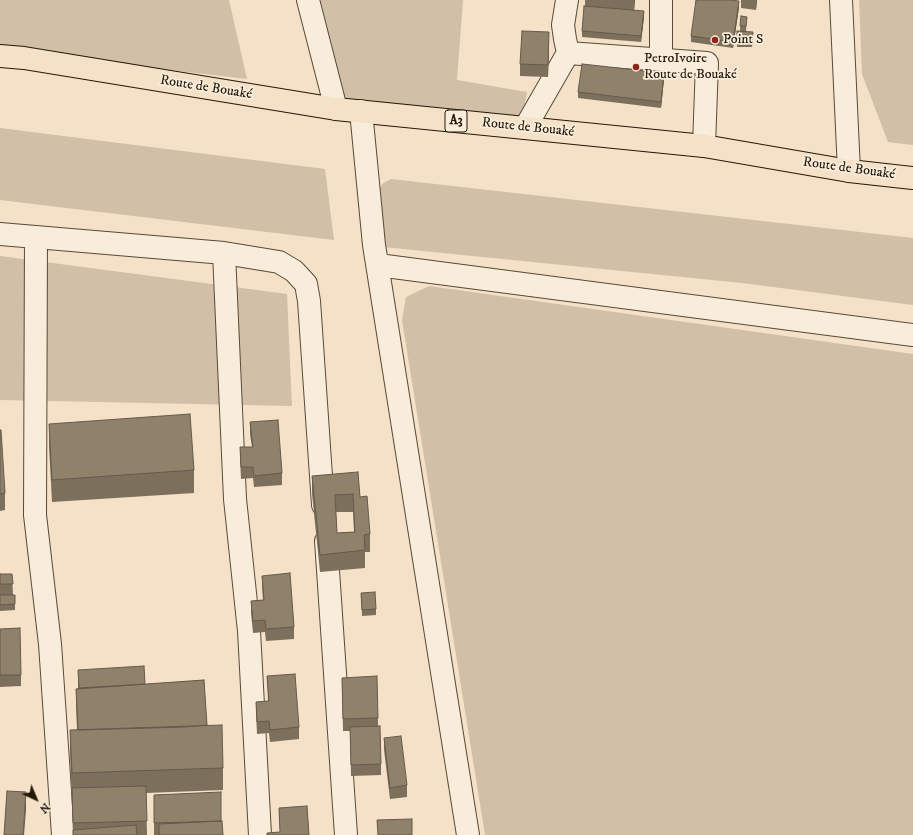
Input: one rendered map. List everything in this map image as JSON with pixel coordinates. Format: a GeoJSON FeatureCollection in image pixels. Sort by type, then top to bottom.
{"type":"FeatureCollection","features":[{"type":"Feature","properties":{"kind":"highway","name":"Route de Bouaké"},"geometry":{"type":"LineString","coordinates":[[0,56],[31,59],[336,109],[704,146],[849,170],[913,178]]}},
{"type":"Feature","properties":{"kind":"street"},"geometry":{"type":"LineString","coordinates":[[308,0],[336,109]]}},
{"type":"Feature","properties":{"kind":"street"},"geometry":{"type":"LineString","coordinates":[[525,128],[568,53],[563,25],[566,0]]}},
{"type":"Feature","properties":{"kind":"street"},"geometry":{"type":"LineString","coordinates":[[661,0],[661,59]]}},
{"type":"Feature","properties":{"kind":"street"},"geometry":{"type":"LineString","coordinates":[[841,0],[849,170]]}},
{"type":"Feature","properties":{"kind":"street"},"geometry":{"type":"LineString","coordinates":[[568,53],[707,63],[704,146]]}},
{"type":"Feature","properties":{"kind":"street"},"geometry":{"type":"LineString","coordinates":[[362,111],[374,245],[468,835]]}},
{"type":"Feature","properties":{"kind":"street"},"geometry":{"type":"LineString","coordinates":[[0,234],[224,253],[279,262],[294,271],[306,284],[310,317],[346,835]]}},
{"type":"Feature","properties":{"kind":"street"},"geometry":{"type":"LineString","coordinates":[[36,237],[35,515],[50,644],[63,835]]}},
{"type":"Feature","properties":{"kind":"street"},"geometry":{"type":"LineString","coordinates":[[224,253],[235,499],[249,631],[260,835]]}},
{"type":"Feature","properties":{"kind":"street"},"geometry":{"type":"LineString","coordinates":[[378,265],[913,335]]}},
{"type":"Feature","properties":{"kind":"shaded area"},"geometry":{"type":"Polygon","coordinates":[[[0,0],[229,0],[247,79],[0,50],[0,0]]]}},
{"type":"Feature","properties":{"kind":"shaded area"},"geometry":{"type":"Polygon","coordinates":[[[313,0],[463,0],[457,80],[527,92],[521,124],[339,106],[313,0]]]}},
{"type":"Feature","properties":{"kind":"shaded area"},"geometry":{"type":"Polygon","coordinates":[[[859,0],[913,0],[913,145],[888,142],[862,74],[859,0]]]}},
{"type":"Feature","properties":{"kind":"shaded area"},"geometry":{"type":"Polygon","coordinates":[[[0,128],[325,169],[334,240],[0,200],[0,128]]]}},
{"type":"Feature","properties":{"kind":"shaded area"},"geometry":{"type":"Polygon","coordinates":[[[391,179],[913,238],[913,305],[742,283],[383,247],[379,191],[382,184],[391,179]]]}},
{"type":"Feature","properties":{"kind":"shaded area"},"geometry":{"type":"Polygon","coordinates":[[[0,256],[287,294],[292,406],[0,400],[0,256]]]}},
{"type":"Feature","properties":{"kind":"shaded area"},"geometry":{"type":"Polygon","coordinates":[[[429,286],[913,354],[913,835],[485,835],[402,320],[406,297],[429,286]]]}},
{"type":"Feature","properties":{"kind":"building"},"geometry":{"type":"Polygon","coordinates":[[[696,0],[739,1],[733,42],[691,36],[696,0]]]}},
{"type":"Feature","properties":{"kind":"building"},"geometry":{"type":"Polygon","coordinates":[[[584,6],[644,11],[641,36],[582,31],[584,6]]]}},
{"type":"Feature","properties":{"kind":"building"},"geometry":{"type":"Polygon","coordinates":[[[741,16],[747,17],[746,26],[740,26],[741,16]]]}},
{"type":"Feature","properties":{"kind":"building"},"geometry":{"type":"Polygon","coordinates":[[[522,31],[549,32],[548,65],[520,64],[522,31]]]}},
{"type":"Feature","properties":{"kind":"building"},"geometry":{"type":"Polygon","coordinates":[[[737,31],[753,32],[752,41],[737,41],[737,31]]]}},
{"type":"Feature","properties":{"kind":"building"},"geometry":{"type":"Polygon","coordinates":[[[582,64],[664,73],[661,102],[578,92],[582,64]]]}},
{"type":"Feature","properties":{"kind":"building"},"geometry":{"type":"Polygon","coordinates":[[[190,414],[194,470],[52,480],[49,424],[190,414]]]}},
{"type":"Feature","properties":{"kind":"building"},"geometry":{"type":"Polygon","coordinates":[[[278,420],[282,473],[254,476],[253,467],[241,467],[240,447],[253,447],[250,422],[278,420]]]}},
{"type":"Feature","properties":{"kind":"building"},"geometry":{"type":"Polygon","coordinates":[[[0,430],[5,493],[0,494],[0,430]]]}},
{"type":"Feature","properties":{"kind":"building"},"geometry":{"type":"Polygon","coordinates":[[[358,472],[360,497],[367,496],[370,534],[364,535],[365,550],[320,555],[312,476],[358,472]],[[353,494],[335,495],[337,533],[355,532],[353,494]]]}},
{"type":"Feature","properties":{"kind":"building"},"geometry":{"type":"Polygon","coordinates":[[[290,573],[294,627],[266,629],[265,620],[253,621],[251,601],[264,600],[262,576],[290,573]]]}},
{"type":"Feature","properties":{"kind":"building"},"geometry":{"type":"Polygon","coordinates":[[[0,574],[12,574],[13,584],[0,584],[0,574]]]}},
{"type":"Feature","properties":{"kind":"building"},"geometry":{"type":"Polygon","coordinates":[[[375,592],[376,609],[362,610],[361,593],[375,592]]]}},
{"type":"Feature","properties":{"kind":"building"},"geometry":{"type":"Polygon","coordinates":[[[0,595],[15,595],[15,604],[0,605],[0,595]]]}},
{"type":"Feature","properties":{"kind":"building"},"geometry":{"type":"Polygon","coordinates":[[[20,628],[21,675],[0,675],[0,629],[20,628]]]}},
{"type":"Feature","properties":{"kind":"building"},"geometry":{"type":"Polygon","coordinates":[[[144,666],[145,684],[79,688],[78,670],[144,666]]]}},
{"type":"Feature","properties":{"kind":"building"},"geometry":{"type":"Polygon","coordinates":[[[295,674],[299,727],[270,730],[269,721],[257,722],[256,702],[269,701],[267,676],[295,674]]]}},
{"type":"Feature","properties":{"kind":"building"},"geometry":{"type":"Polygon","coordinates":[[[377,676],[378,718],[343,719],[342,678],[377,676]]]}},
{"type":"Feature","properties":{"kind":"building"},"geometry":{"type":"Polygon","coordinates":[[[204,680],[207,725],[78,730],[76,689],[204,680]]]}},
{"type":"Feature","properties":{"kind":"building"},"geometry":{"type":"Polygon","coordinates":[[[222,725],[223,768],[72,773],[70,730],[222,725]]]}},
{"type":"Feature","properties":{"kind":"building"},"geometry":{"type":"Polygon","coordinates":[[[380,726],[381,764],[351,765],[350,727],[380,726]]]}},
{"type":"Feature","properties":{"kind":"building"},"geometry":{"type":"Polygon","coordinates":[[[401,736],[407,785],[390,788],[384,738],[401,736]]]}},
{"type":"Feature","properties":{"kind":"building"},"geometry":{"type":"Polygon","coordinates":[[[146,786],[147,821],[73,823],[72,788],[146,786]]]}},
{"type":"Feature","properties":{"kind":"building"},"geometry":{"type":"Polygon","coordinates":[[[7,791],[26,792],[23,835],[4,835],[7,791]]]}},
{"type":"Feature","properties":{"kind":"building"},"geometry":{"type":"Polygon","coordinates":[[[221,792],[221,821],[154,823],[154,795],[221,792]]]}},
{"type":"Feature","properties":{"kind":"building"},"geometry":{"type":"Polygon","coordinates":[[[307,806],[309,835],[267,835],[267,833],[280,832],[279,808],[307,806]]]}},
{"type":"Feature","properties":{"kind":"building"},"geometry":{"type":"Polygon","coordinates":[[[412,819],[412,835],[378,835],[377,820],[412,819]]]}},
{"type":"Feature","properties":{"kind":"building"},"geometry":{"type":"Polygon","coordinates":[[[222,821],[223,835],[159,835],[159,824],[222,821]]]}},
{"type":"Feature","properties":{"kind":"building"},"geometry":{"type":"Polygon","coordinates":[[[136,825],[137,835],[73,835],[73,830],[136,825]]]}},
{"type":"Feature","properties":{"kind":"place","name":"Point S"},"geometry":{"type":"Point","coordinates":[715,40]}},
{"type":"Feature","properties":{"kind":"place","name":"PetroIvoire Route de Bouaké"},"geometry":{"type":"Point","coordinates":[636,67]}}]}
